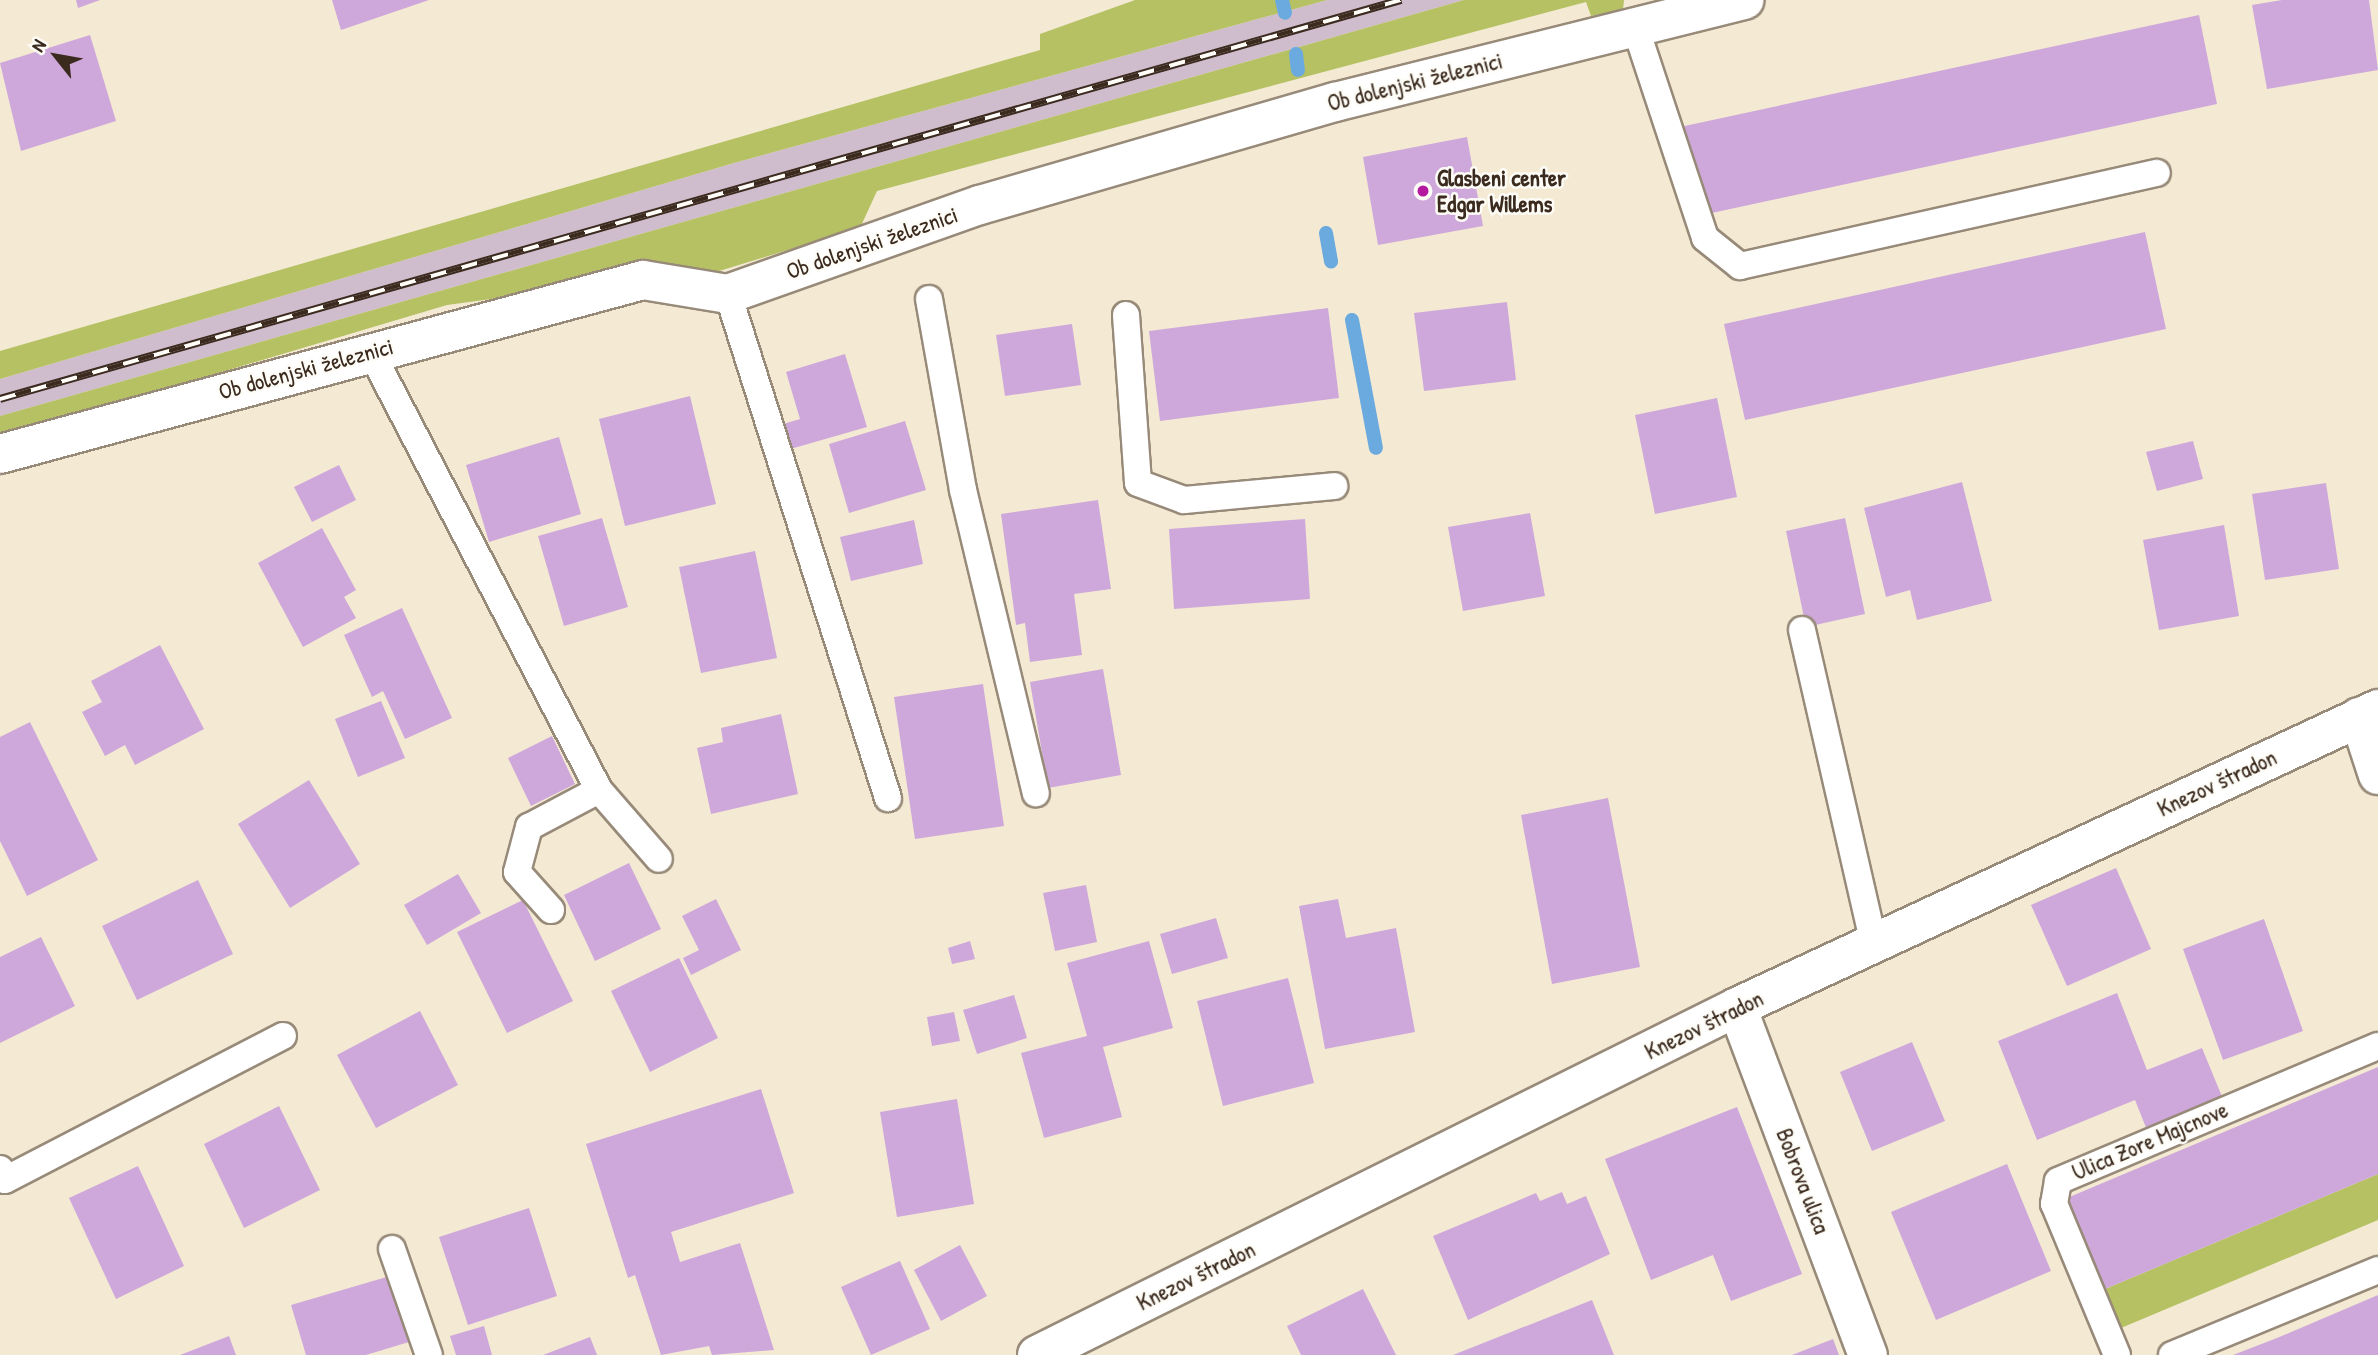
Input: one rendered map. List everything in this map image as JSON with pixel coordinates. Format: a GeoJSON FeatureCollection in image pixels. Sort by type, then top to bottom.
{"type":"FeatureCollection","features":[{"type":"Feature","properties":{"kind":"street","name":"Ob dolenjski železnici"},"geometry":{"type":"LineString","coordinates":[[0,454],[643,280],[728,295],[980,205],[1335,102],[1744,0]]}},
{"type":"Feature","properties":{"kind":"street","name":"Knezov štradon"},"geometry":{"type":"LineString","coordinates":[[1037,1355],[1737,1007],[2368,713]]}},
{"type":"Feature","properties":{"kind":"street"},"geometry":{"type":"LineString","coordinates":[[2368,713],[2378,775]]}},
{"type":"Feature","properties":{"kind":"street","name":"Bobrova ulica"},"geometry":{"type":"LineString","coordinates":[[1737,1007],[1868,1355]]}},
{"type":"Feature","properties":{"kind":"lane"},"geometry":{"type":"LineString","coordinates":[[1635,26],[1705,238],[1740,266],[2157,173]]}},
{"type":"Feature","properties":{"kind":"lane"},"geometry":{"type":"LineString","coordinates":[[728,295],[888,798]]}},
{"type":"Feature","properties":{"kind":"lane"},"geometry":{"type":"LineString","coordinates":[[929,299],[963,490],[1036,793]]}},
{"type":"Feature","properties":{"kind":"lane"},"geometry":{"type":"LineString","coordinates":[[1126,315],[1138,483],[1185,500],[1334,486]]}},
{"type":"Feature","properties":{"kind":"lane"},"geometry":{"type":"LineString","coordinates":[[372,352],[599,790],[659,859]]}},
{"type":"Feature","properties":{"kind":"lane"},"geometry":{"type":"LineString","coordinates":[[1802,630],[1874,944]]}},
{"type":"Feature","properties":{"kind":"lane"},"geometry":{"type":"LineString","coordinates":[[551,910],[517,872],[529,827],[599,790]]}},
{"type":"Feature","properties":{"kind":"lane"},"geometry":{"type":"LineString","coordinates":[[0,1169],[5,1180],[282,1036]]}},
{"type":"Feature","properties":{"kind":"lane","name":"Ulica Zore Majcnove"},"geometry":{"type":"LineString","coordinates":[[2116,1355],[2054,1204],[2059,1181],[2378,1046]]}},
{"type":"Feature","properties":{"kind":"lane"},"geometry":{"type":"LineString","coordinates":[[392,1250],[429,1355]]}},
{"type":"Feature","properties":{"kind":"lane"},"geometry":{"type":"LineString","coordinates":[[2172,1355],[2378,1270]]}},
{"type":"Feature","properties":{"kind":"shaded area"},"geometry":{"type":"Polygon","coordinates":[[[1327,0],[1464,0],[0,416],[0,379],[734,163],[1327,0]]]}},
{"type":"Feature","properties":{"kind":"green space"},"geometry":{"type":"Polygon","coordinates":[[[1135,0],[1327,0],[734,163],[0,379],[0,351],[1040,50],[1040,34],[1135,0]]]}},
{"type":"Feature","properties":{"kind":"green space"},"geometry":{"type":"Polygon","coordinates":[[[1464,0],[1624,0],[1623,10],[1591,16],[1586,2],[877,191],[860,228],[716,272],[641,263],[513,296],[447,305],[0,438],[0,416],[1464,0]]]}},
{"type":"Feature","properties":{"kind":"green space"},"geometry":{"type":"Polygon","coordinates":[[[2378,1174],[2378,1220],[2121,1328],[2105,1289],[2378,1174]]]}},
{"type":"Feature","properties":{"kind":"building"},"geometry":{"type":"Polygon","coordinates":[[[76,0],[100,0],[78,8],[76,0]]]}},
{"type":"Feature","properties":{"kind":"building"},"geometry":{"type":"Polygon","coordinates":[[[332,0],[429,0],[341,30],[332,0]]]}},
{"type":"Feature","properties":{"kind":"building"},"geometry":{"type":"Polygon","coordinates":[[[2282,0],[2369,0],[2378,70],[2267,89],[2252,5],[2282,0]]]}},
{"type":"Feature","properties":{"kind":"building"},"geometry":{"type":"Polygon","coordinates":[[[2199,15],[2217,104],[1698,216],[1680,127],[2199,15]]]}},
{"type":"Feature","properties":{"kind":"building"},"geometry":{"type":"Polygon","coordinates":[[[90,35],[116,121],[21,151],[0,63],[90,35]]]}},
{"type":"Feature","properties":{"kind":"building","name":"Glasbeni center Edgar Willems"},"geometry":{"type":"Polygon","coordinates":[[[1467,137],[1483,226],[1378,245],[1363,157],[1467,137]]]}},
{"type":"Feature","properties":{"kind":"building"},"geometry":{"type":"Polygon","coordinates":[[[2145,232],[2166,329],[1745,420],[1724,324],[2145,232]]]}},
{"type":"Feature","properties":{"kind":"building"},"geometry":{"type":"Polygon","coordinates":[[[1507,302],[1516,380],[1424,391],[1414,313],[1507,302]]]}},
{"type":"Feature","properties":{"kind":"building"},"geometry":{"type":"Polygon","coordinates":[[[1328,308],[1339,398],[1160,421],[1149,331],[1328,308]]]}},
{"type":"Feature","properties":{"kind":"building"},"geometry":{"type":"Polygon","coordinates":[[[1072,324],[1081,385],[1005,396],[996,335],[1072,324]]]}},
{"type":"Feature","properties":{"kind":"building"},"geometry":{"type":"Polygon","coordinates":[[[845,354],[867,427],[787,450],[780,425],[800,419],[786,372],[845,354]]]}},
{"type":"Feature","properties":{"kind":"building"},"geometry":{"type":"Polygon","coordinates":[[[690,396],[716,504],[625,526],[599,419],[690,396]]]}},
{"type":"Feature","properties":{"kind":"building"},"geometry":{"type":"Polygon","coordinates":[[[1717,398],[1737,497],[1655,514],[1635,415],[1717,398]]]}},
{"type":"Feature","properties":{"kind":"building"},"geometry":{"type":"Polygon","coordinates":[[[905,421],[926,490],[849,513],[829,444],[905,421]]]}},
{"type":"Feature","properties":{"kind":"building"},"geometry":{"type":"Polygon","coordinates":[[[559,437],[581,514],[489,542],[466,465],[559,437]]]}},
{"type":"Feature","properties":{"kind":"building"},"geometry":{"type":"Polygon","coordinates":[[[2193,441],[2203,479],[2157,491],[2146,452],[2193,441]]]}},
{"type":"Feature","properties":{"kind":"building"},"geometry":{"type":"Polygon","coordinates":[[[339,465],[356,500],[312,522],[294,487],[339,465]]]}},
{"type":"Feature","properties":{"kind":"building"},"geometry":{"type":"Polygon","coordinates":[[[1962,482],[1992,601],[1917,620],[1910,590],[1886,597],[1864,508],[1962,482]]]}},
{"type":"Feature","properties":{"kind":"building"},"geometry":{"type":"Polygon","coordinates":[[[2326,483],[2339,569],[2265,580],[2252,494],[2326,483]]]}},
{"type":"Feature","properties":{"kind":"building"},"geometry":{"type":"Polygon","coordinates":[[[1098,500],[1111,589],[1074,594],[1082,655],[1030,662],[1025,623],[1016,625],[1001,514],[1098,500]]]}},
{"type":"Feature","properties":{"kind":"building"},"geometry":{"type":"Polygon","coordinates":[[[1530,513],[1545,596],[1463,611],[1448,527],[1530,513]]]}},
{"type":"Feature","properties":{"kind":"building"},"geometry":{"type":"Polygon","coordinates":[[[602,518],[628,607],[564,626],[538,536],[602,518]]]}},
{"type":"Feature","properties":{"kind":"building"},"geometry":{"type":"Polygon","coordinates":[[[1845,518],[1865,614],[1806,627],[1786,531],[1845,518]]]}},
{"type":"Feature","properties":{"kind":"building"},"geometry":{"type":"Polygon","coordinates":[[[1305,519],[1310,599],[1174,609],[1169,529],[1305,519]]]}},
{"type":"Feature","properties":{"kind":"building"},"geometry":{"type":"Polygon","coordinates":[[[914,520],[923,564],[851,581],[840,537],[914,520]]]}},
{"type":"Feature","properties":{"kind":"building"},"geometry":{"type":"Polygon","coordinates":[[[2224,525],[2239,616],[2159,630],[2143,540],[2224,525]]]}},
{"type":"Feature","properties":{"kind":"building"},"geometry":{"type":"Polygon","coordinates":[[[322,528],[356,590],[344,597],[356,618],[303,647],[258,563],[322,528]]]}},
{"type":"Feature","properties":{"kind":"building"},"geometry":{"type":"Polygon","coordinates":[[[755,551],[777,658],[701,673],[679,567],[755,551]]]}},
{"type":"Feature","properties":{"kind":"building"},"geometry":{"type":"Polygon","coordinates":[[[402,608],[452,718],[405,739],[383,691],[372,697],[344,635],[402,608]]]}},
{"type":"Feature","properties":{"kind":"building"},"geometry":{"type":"Polygon","coordinates":[[[160,645],[204,729],[135,765],[125,745],[105,756],[82,712],[102,702],[91,681],[160,645]]]}},
{"type":"Feature","properties":{"kind":"building"},"geometry":{"type":"Polygon","coordinates":[[[1103,669],[1121,775],[1048,788],[1030,682],[1103,669]]]}},
{"type":"Feature","properties":{"kind":"building"},"geometry":{"type":"Polygon","coordinates":[[[983,684],[1004,826],[915,839],[894,697],[983,684]]]}},
{"type":"Feature","properties":{"kind":"building"},"geometry":{"type":"Polygon","coordinates":[[[381,701],[405,758],[358,777],[335,719],[381,701]]]}},
{"type":"Feature","properties":{"kind":"building"},"geometry":{"type":"Polygon","coordinates":[[[781,714],[798,794],[711,814],[697,748],[723,742],[721,728],[781,714]]]}},
{"type":"Feature","properties":{"kind":"building"},"geometry":{"type":"Polygon","coordinates":[[[30,722],[98,860],[27,896],[0,841],[0,737],[30,722]]]}},
{"type":"Feature","properties":{"kind":"building"},"geometry":{"type":"Polygon","coordinates":[[[552,736],[575,784],[531,806],[508,758],[552,736]]]}},
{"type":"Feature","properties":{"kind":"building"},"geometry":{"type":"Polygon","coordinates":[[[309,780],[360,864],[290,908],[238,824],[309,780]]]}},
{"type":"Feature","properties":{"kind":"building"},"geometry":{"type":"Polygon","coordinates":[[[1608,798],[1640,967],[1552,984],[1521,815],[1608,798]]]}},
{"type":"Feature","properties":{"kind":"building"},"geometry":{"type":"Polygon","coordinates":[[[629,863],[661,929],[595,961],[564,895],[629,863]]]}},
{"type":"Feature","properties":{"kind":"building"},"geometry":{"type":"Polygon","coordinates":[[[2116,868],[2151,949],[2067,986],[2031,905],[2116,868]]]}},
{"type":"Feature","properties":{"kind":"building"},"geometry":{"type":"Polygon","coordinates":[[[458,874],[481,913],[427,945],[404,905],[458,874]]]}},
{"type":"Feature","properties":{"kind":"building"},"geometry":{"type":"Polygon","coordinates":[[[198,880],[233,954],[137,1000],[102,926],[198,880]]]}},
{"type":"Feature","properties":{"kind":"building"},"geometry":{"type":"Polygon","coordinates":[[[1086,885],[1097,942],[1055,951],[1043,893],[1086,885]]]}},
{"type":"Feature","properties":{"kind":"building"},"geometry":{"type":"Polygon","coordinates":[[[716,899],[741,950],[691,975],[683,958],[699,950],[682,916],[716,899]]]}},
{"type":"Feature","properties":{"kind":"building"},"geometry":{"type":"Polygon","coordinates":[[[1338,899],[1346,938],[1396,928],[1415,1032],[1325,1049],[1299,906],[1338,899]]]}},
{"type":"Feature","properties":{"kind":"building"},"geometry":{"type":"Polygon","coordinates":[[[523,900],[573,1001],[507,1033],[457,932],[523,900]]]}},
{"type":"Feature","properties":{"kind":"building"},"geometry":{"type":"Polygon","coordinates":[[[1216,918],[1228,958],[1172,974],[1160,934],[1216,918]]]}},
{"type":"Feature","properties":{"kind":"building"},"geometry":{"type":"Polygon","coordinates":[[[2264,919],[2303,1031],[2223,1060],[2183,949],[2264,919]]]}},
{"type":"Feature","properties":{"kind":"building"},"geometry":{"type":"Polygon","coordinates":[[[41,937],[75,1006],[0,1043],[0,957],[41,937]]]}},
{"type":"Feature","properties":{"kind":"building"},"geometry":{"type":"Polygon","coordinates":[[[970,941],[975,959],[952,964],[948,948],[970,941]]]}},
{"type":"Feature","properties":{"kind":"building"},"geometry":{"type":"Polygon","coordinates":[[[1149,941],[1173,1028],[1103,1047],[1122,1117],[1044,1138],[1021,1053],[1087,1036],[1067,963],[1149,941]]]}},
{"type":"Feature","properties":{"kind":"building"},"geometry":{"type":"Polygon","coordinates":[[[679,958],[718,1038],[650,1072],[611,991],[679,958]]]}},
{"type":"Feature","properties":{"kind":"building"},"geometry":{"type":"Polygon","coordinates":[[[1288,978],[1314,1083],[1223,1106],[1197,1001],[1288,978]]]}},
{"type":"Feature","properties":{"kind":"building"},"geometry":{"type":"Polygon","coordinates":[[[2117,993],[2147,1070],[2202,1048],[2223,1099],[2147,1130],[2135,1100],[2037,1140],[1998,1041],[2117,993]]]}},
{"type":"Feature","properties":{"kind":"building"},"geometry":{"type":"Polygon","coordinates":[[[1014,995],[1027,1038],[977,1054],[963,1010],[1014,995]]]}},
{"type":"Feature","properties":{"kind":"building"},"geometry":{"type":"Polygon","coordinates":[[[420,1011],[458,1085],[376,1128],[337,1055],[420,1011]]]}},
{"type":"Feature","properties":{"kind":"building"},"geometry":{"type":"Polygon","coordinates":[[[954,1012],[960,1041],[932,1046],[927,1017],[954,1012]]]}},
{"type":"Feature","properties":{"kind":"building"},"geometry":{"type":"Polygon","coordinates":[[[1912,1042],[1945,1121],[1872,1151],[1840,1072],[1912,1042]]]}},
{"type":"Feature","properties":{"kind":"building"},"geometry":{"type":"Polygon","coordinates":[[[2378,1067],[2378,1174],[2105,1289],[2067,1198],[2378,1067]]]}},
{"type":"Feature","properties":{"kind":"building"},"geometry":{"type":"Polygon","coordinates":[[[761,1089],[794,1193],[671,1232],[680,1262],[740,1243],[774,1350],[712,1355],[709,1346],[661,1355],[635,1275],[628,1278],[586,1144],[761,1089]]]}},
{"type":"Feature","properties":{"kind":"building"},"geometry":{"type":"Polygon","coordinates":[[[957,1099],[974,1204],[897,1217],[880,1112],[957,1099]]]}},
{"type":"Feature","properties":{"kind":"building"},"geometry":{"type":"Polygon","coordinates":[[[279,1106],[320,1190],[244,1228],[204,1144],[279,1106]]]}},
{"type":"Feature","properties":{"kind":"building"},"geometry":{"type":"Polygon","coordinates":[[[1737,1107],[1802,1274],[1731,1301],[1713,1255],[1651,1280],[1605,1159],[1737,1107]]]}},
{"type":"Feature","properties":{"kind":"building"},"geometry":{"type":"Polygon","coordinates":[[[2007,1164],[2051,1271],[1936,1320],[1891,1212],[2007,1164]]]}},
{"type":"Feature","properties":{"kind":"building"},"geometry":{"type":"Polygon","coordinates":[[[138,1166],[184,1266],[116,1299],[69,1198],[138,1166]]]}},
{"type":"Feature","properties":{"kind":"building"},"geometry":{"type":"Polygon","coordinates":[[[1562,1192],[1567,1204],[1586,1196],[1610,1254],[1468,1320],[1433,1236],[1536,1193],[1540,1201],[1562,1192]]]}},
{"type":"Feature","properties":{"kind":"building"},"geometry":{"type":"Polygon","coordinates":[[[529,1208],[557,1296],[468,1325],[439,1237],[529,1208]]]}},
{"type":"Feature","properties":{"kind":"building"},"geometry":{"type":"Polygon","coordinates":[[[960,1245],[987,1296],[941,1321],[914,1270],[960,1245]]]}},
{"type":"Feature","properties":{"kind":"building"},"geometry":{"type":"Polygon","coordinates":[[[900,1261],[930,1329],[871,1355],[841,1287],[900,1261]]]}},
{"type":"Feature","properties":{"kind":"building"},"geometry":{"type":"Polygon","coordinates":[[[390,1276],[409,1342],[366,1355],[306,1355],[291,1305],[390,1276]]]}},
{"type":"Feature","properties":{"kind":"building"},"geometry":{"type":"Polygon","coordinates":[[[1363,1289],[1396,1355],[1301,1355],[1287,1326],[1363,1289]]]}},
{"type":"Feature","properties":{"kind":"building"},"geometry":{"type":"Polygon","coordinates":[[[2378,1295],[2378,1355],[2233,1355],[2277,1338],[2378,1295]]]}},
{"type":"Feature","properties":{"kind":"building"},"geometry":{"type":"Polygon","coordinates":[[[1592,1300],[1614,1355],[1453,1355],[1592,1300]]]}},
{"type":"Feature","properties":{"kind":"building"},"geometry":{"type":"Polygon","coordinates":[[[484,1326],[492,1355],[456,1355],[450,1336],[484,1326]]]}},
{"type":"Feature","properties":{"kind":"building"},"geometry":{"type":"Polygon","coordinates":[[[229,1336],[236,1355],[180,1355],[229,1336]]]}},
{"type":"Feature","properties":{"kind":"building"},"geometry":{"type":"Polygon","coordinates":[[[590,1337],[597,1355],[543,1355],[590,1337]]]}},
{"type":"Feature","properties":{"kind":"building"},"geometry":{"type":"Polygon","coordinates":[[[1833,1339],[1839,1355],[1792,1355],[1833,1339]]]}},
{"type":"Feature","properties":{"kind":"waterway"},"geometry":{"type":"LineString","coordinates":[[1282,0],[1285,13]]}},
{"type":"Feature","properties":{"kind":"waterway"},"geometry":{"type":"LineString","coordinates":[[1296,54],[1298,70]]}},
{"type":"Feature","properties":{"kind":"waterway"},"geometry":{"type":"LineString","coordinates":[[1326,233],[1331,262]]}},
{"type":"Feature","properties":{"kind":"waterway"},"geometry":{"type":"LineString","coordinates":[[1352,320],[1376,448]]}},
{"type":"Feature","properties":{"kind":"railway"},"geometry":{"type":"LineString","coordinates":[[0,399],[1401,0]]}},
{"type":"Feature","properties":{"kind":"place","name":"Glasbeni center Edgar Willems"},"geometry":{"type":"Point","coordinates":[1423,191]}}]}
